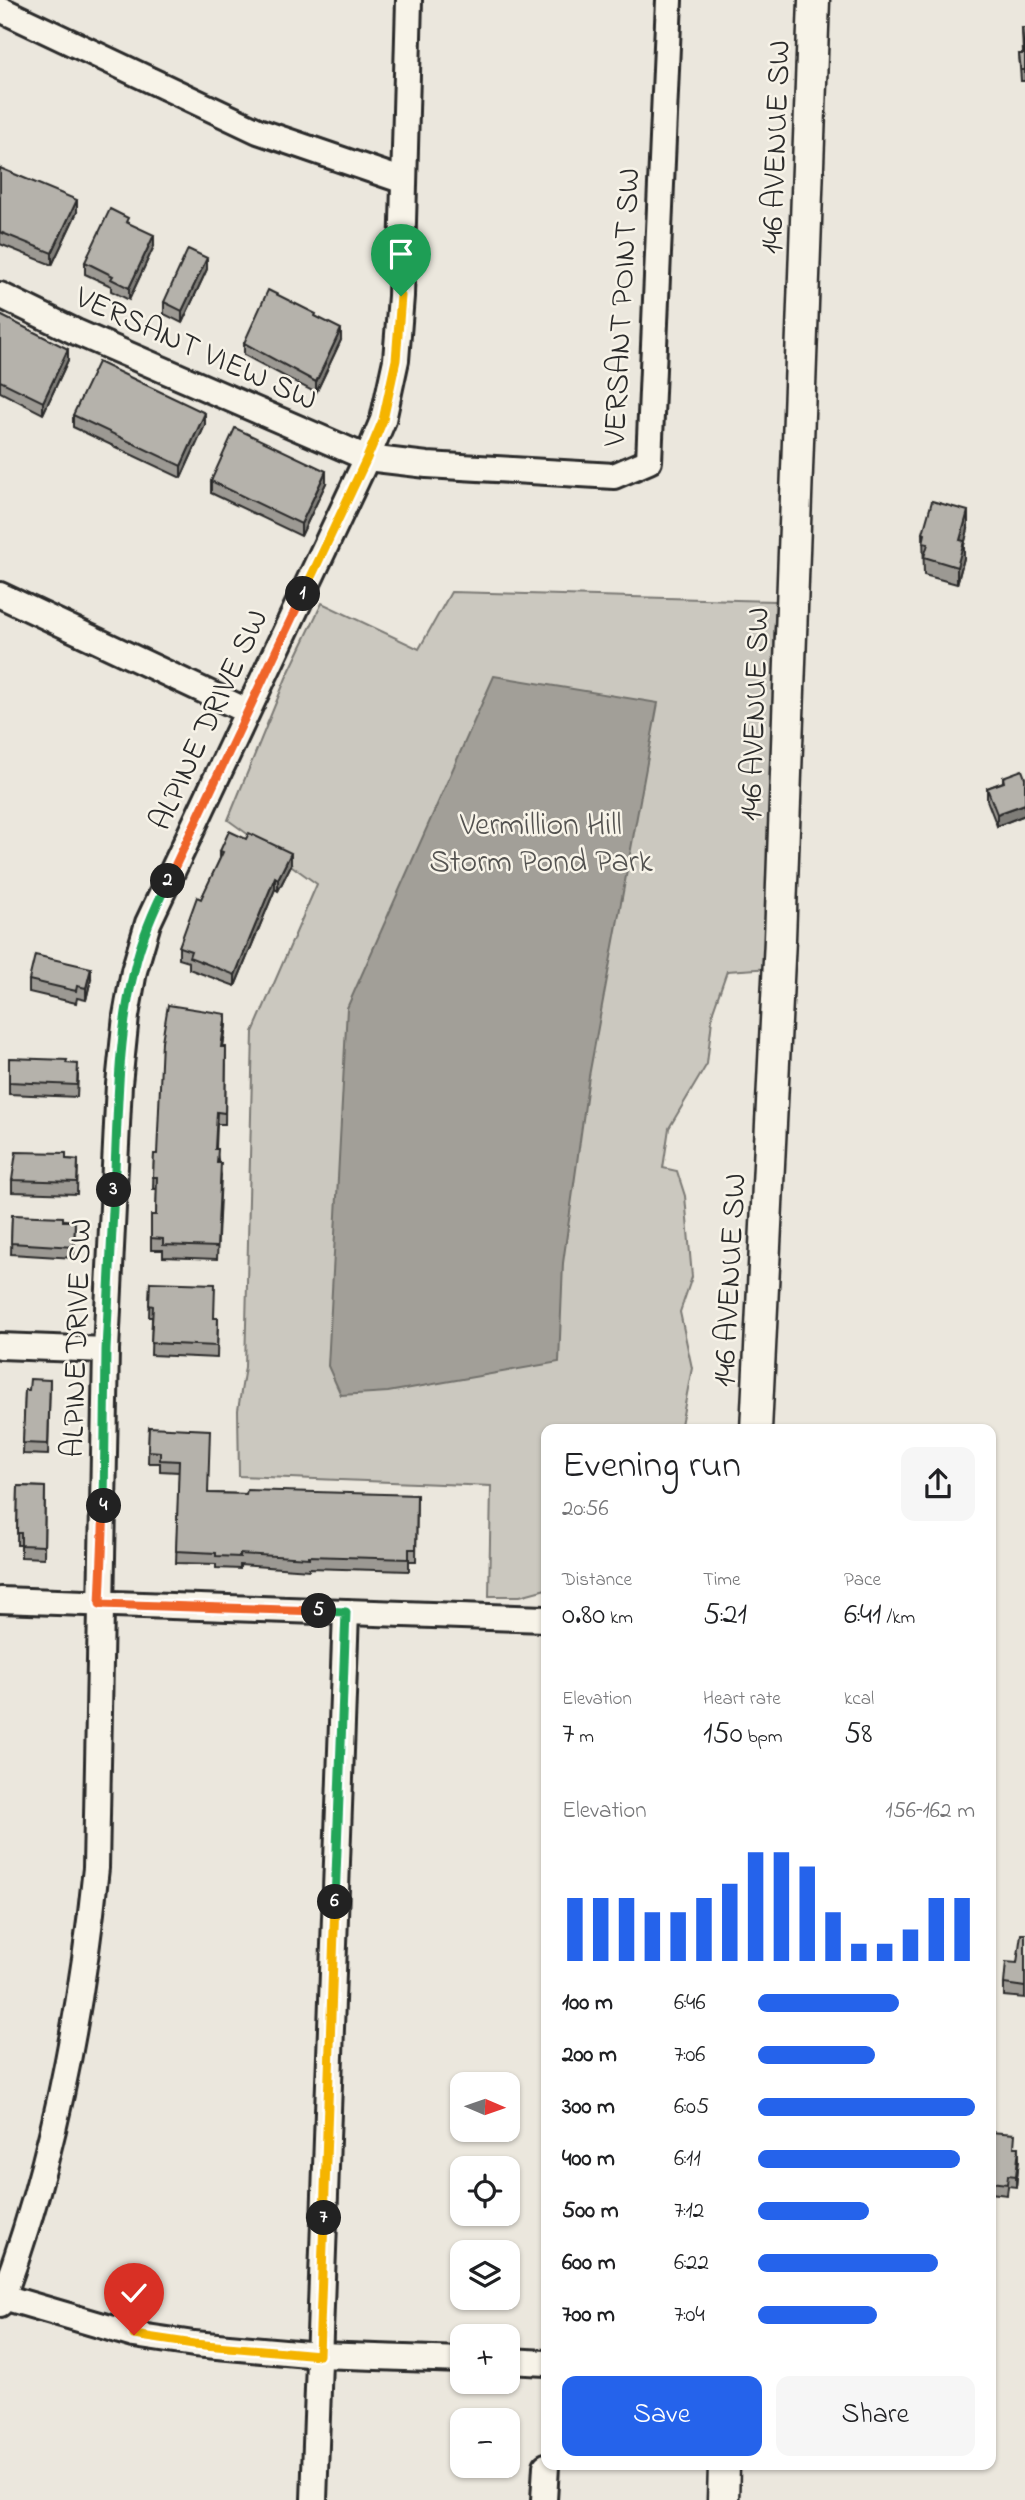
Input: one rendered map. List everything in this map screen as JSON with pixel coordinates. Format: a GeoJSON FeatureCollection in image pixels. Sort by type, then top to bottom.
{"type":"FeatureCollection","features":[{"type":"Feature","properties":{"kind":"street","name":"ALPINE DRIVE SW"},"geometry":{"type":"LineString","coordinates":[[1,2299],[36,2192],[62,2091],[88,1950],[96,1868],[106,1350],[119,1084],[126,1016],[134,971],[148,923],[383,420],[396,360],[401,296],[409,0]]}},
{"type":"Feature","properties":{"kind":"street","name":"VERSANT POINT SW"},"geometry":{"type":"LineString","coordinates":[[367,458],[427,465],[614,476],[649,461],[669,0]]}},
{"type":"Feature","properties":{"kind":"street","name":"146 AVENUE SW"},"geometry":{"type":"LineString","coordinates":[[756,1424],[779,953],[814,0]]}},
{"type":"Feature","properties":{"kind":"street"},"geometry":{"type":"LineString","coordinates":[[0,9],[258,131],[404,181]]}},
{"type":"Feature","properties":{"kind":"street","name":"VERSANT VIEW SW"},"geometry":{"type":"LineString","coordinates":[[0,295],[76,332],[367,458]]}},
{"type":"Feature","properties":{"kind":"street"},"geometry":{"type":"LineString","coordinates":[[0,595],[247,711]]}},
{"type":"Feature","properties":{"kind":"street"},"geometry":{"type":"LineString","coordinates":[[0,1346],[106,1350]]}},
{"type":"Feature","properties":{"kind":"street"},"geometry":{"type":"LineString","coordinates":[[0,1600],[541,1619]]}},
{"type":"Feature","properties":{"kind":"street"},"geometry":{"type":"LineString","coordinates":[[314,2500],[346,1612]]}},
{"type":"Feature","properties":{"kind":"street"},"geometry":{"type":"LineString","coordinates":[[1,2299],[134,2335],[194,2344],[319,2355],[450,2360]]}},
{"type":"Feature","properties":{"kind":"street"},"geometry":{"type":"LineString","coordinates":[[520,2362],[541,2363]]}},
{"type":"Feature","properties":{"kind":"street"},"geometry":{"type":"LineString","coordinates":[[544,2500],[546,2470]]}},
{"type":"Feature","properties":{"kind":"street"},"geometry":{"type":"LineString","coordinates":[[723,2500],[724,2470]]}},
{"type":"Feature","properties":{"kind":"green space","name":"Vermillion Hill Storm Pond Park"},"geometry":{"type":"Polygon","coordinates":[[[451,592],[776,601],[774,636],[779,710],[773,968],[727,971],[713,1011],[707,1064],[669,1128],[663,1168],[677,1171],[685,1196],[692,1277],[680,1312],[692,1368],[681,1424],[541,1424],[541,1590],[520,1596],[489,1596],[491,1486],[239,1476],[238,1410],[245,1367],[253,1032],[317,884],[228,820],[286,678],[322,603],[419,649],[451,592]]]}},
{"type":"Feature","properties":{"kind":"shaded area"},"geometry":{"type":"Polygon","coordinates":[[[494,676],[658,703],[589,1076],[563,1263],[559,1362],[388,1392],[341,1395],[328,1366],[347,1008],[494,676]]]}},
{"type":"Feature","properties":{"kind":"building"},"geometry":{"type":"Polygon","coordinates":[[[1022,28],[1025,28],[1025,70],[1021,70],[1019,54],[1024,54],[1022,28]]]}},
{"type":"Feature","properties":{"kind":"building"},"geometry":{"type":"Polygon","coordinates":[[[0,168],[77,200],[52,253],[0,232],[0,168]]]}},
{"type":"Feature","properties":{"kind":"building"},"geometry":{"type":"Polygon","coordinates":[[[110,209],[128,218],[126,222],[154,235],[129,288],[111,279],[113,276],[85,262],[110,209]]]}},
{"type":"Feature","properties":{"kind":"building"},"geometry":{"type":"Polygon","coordinates":[[[188,249],[207,258],[182,311],[164,302],[188,249]]]}},
{"type":"Feature","properties":{"kind":"building"},"geometry":{"type":"Polygon","coordinates":[[[268,290],[341,329],[316,382],[244,343],[268,290]]]}},
{"type":"Feature","properties":{"kind":"building"},"geometry":{"type":"Polygon","coordinates":[[[0,315],[68,349],[43,402],[0,381],[0,315]]]}},
{"type":"Feature","properties":{"kind":"building"},"geometry":{"type":"Polygon","coordinates":[[[98,362],[205,413],[181,466],[73,415],[98,362]]]}},
{"type":"Feature","properties":{"kind":"building"},"geometry":{"type":"Polygon","coordinates":[[[235,428],[326,471],[301,524],[211,481],[235,428]]]}},
{"type":"Feature","properties":{"kind":"building"},"geometry":{"type":"Polygon","coordinates":[[[932,501],[968,511],[960,540],[964,541],[957,567],[924,557],[928,544],[923,543],[923,533],[932,501]]]}},
{"type":"Feature","properties":{"kind":"building"},"geometry":{"type":"Polygon","coordinates":[[[1022,770],[1025,778],[1025,804],[997,814],[987,788],[1004,782],[1003,777],[1022,770]]]}},
{"type":"Feature","properties":{"kind":"building"},"geometry":{"type":"Polygon","coordinates":[[[229,831],[246,839],[249,833],[291,853],[278,879],[275,877],[235,975],[189,957],[191,951],[179,947],[197,897],[201,899],[223,852],[220,851],[229,831]]]}},
{"type":"Feature","properties":{"kind":"building"},"geometry":{"type":"Polygon","coordinates":[[[35,955],[91,968],[86,988],[77,986],[76,991],[29,980],[35,955]]]}},
{"type":"Feature","properties":{"kind":"building"},"geometry":{"type":"Polygon","coordinates":[[[168,1005],[226,1014],[221,1047],[226,1047],[225,1113],[217,1112],[215,1149],[218,1149],[217,1163],[221,1163],[217,1247],[163,1245],[163,1239],[151,1238],[151,1215],[156,1215],[157,1177],[153,1177],[154,1154],[157,1154],[162,1041],[168,1005]]]}},
{"type":"Feature","properties":{"kind":"building"},"geometry":{"type":"Polygon","coordinates":[[[9,1058],[67,1060],[66,1063],[78,1064],[77,1085],[9,1082],[9,1058]]]}},
{"type":"Feature","properties":{"kind":"building"},"geometry":{"type":"Polygon","coordinates":[[[16,1152],[66,1153],[66,1159],[78,1160],[77,1182],[12,1180],[16,1152]]]}},
{"type":"Feature","properties":{"kind":"building"},"geometry":{"type":"Polygon","coordinates":[[[12,1215],[63,1217],[63,1221],[75,1221],[74,1247],[11,1243],[12,1215]]]}},
{"type":"Feature","properties":{"kind":"building"},"geometry":{"type":"Polygon","coordinates":[[[150,1282],[215,1284],[217,1346],[151,1343],[153,1306],[149,1305],[150,1282]]]}},
{"type":"Feature","properties":{"kind":"building"},"geometry":{"type":"Polygon","coordinates":[[[30,1379],[50,1380],[48,1444],[23,1443],[25,1390],[29,1390],[30,1379]]]}},
{"type":"Feature","properties":{"kind":"building"},"geometry":{"type":"Polygon","coordinates":[[[149,1427],[210,1430],[208,1493],[246,1494],[247,1490],[417,1495],[416,1549],[409,1549],[409,1559],[240,1554],[240,1557],[176,1551],[179,1461],[160,1460],[160,1452],[148,1451],[149,1427]]]}},
{"type":"Feature","properties":{"kind":"building"},"geometry":{"type":"Polygon","coordinates":[[[18,1486],[45,1487],[44,1546],[21,1545],[21,1533],[17,1533],[18,1486]]]}},
{"type":"Feature","properties":{"kind":"building"},"geometry":{"type":"Polygon","coordinates":[[[1021,1934],[1025,1934],[1025,1987],[1004,1984],[1006,1962],[1017,1963],[1021,1934]]]}},
{"type":"Feature","properties":{"kind":"building"},"geometry":{"type":"Polygon","coordinates":[[[996,2132],[1015,2134],[1014,2147],[1019,2147],[1016,2176],[1008,2175],[1007,2184],[996,2183],[996,2132]]]}},
{"type":"Feature","properties":{"kind":"route"},"geometry":{"type":"LineString","coordinates":[[134,2335],[194,2344],[319,2355],[346,1612],[100,1604],[106,1350],[119,1084],[134,971],[148,923],[383,420],[396,360],[401,296]]}}]}
